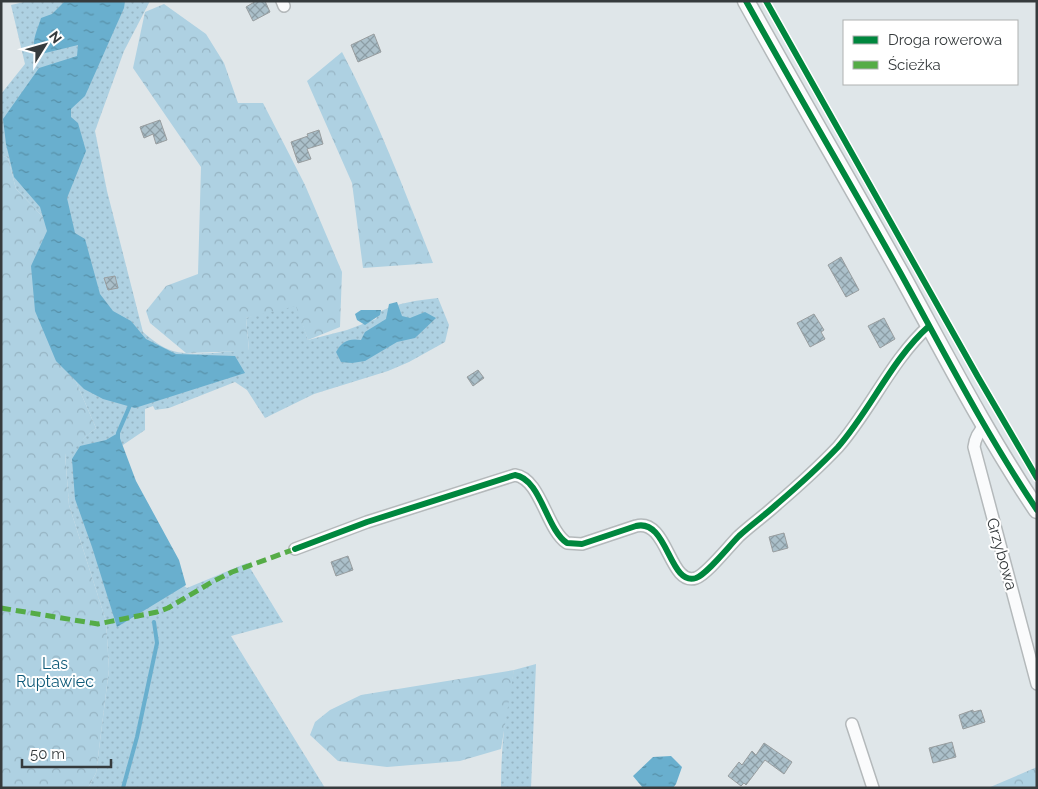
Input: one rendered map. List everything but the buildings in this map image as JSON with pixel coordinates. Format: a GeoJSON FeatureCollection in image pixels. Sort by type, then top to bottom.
{"type":"FeatureCollection","features":[{"type":"Feature","properties":{"kind":"street"},"geometry":{"type":"LineString","coordinates":[[746,1],[985,426],[1011,471],[1037,510]]}},
{"type":"Feature","properties":{"kind":"street"},"geometry":{"type":"LineString","coordinates":[[295,549],[367,522],[515,475],[521,476],[529,482],[557,532],[567,543],[582,544],[644,525],[651,528],[660,538],[683,576],[695,578],[704,573],[741,534],[778,504],[837,447],[863,415],[915,338],[929,326]]}},
{"type":"Feature","properties":{"kind":"street","name":"Grzybowa"},"geometry":{"type":"LineString","coordinates":[[985,426],[975,440],[974,447],[1037,684]]}},
{"type":"Feature","properties":{"kind":"street"},"geometry":{"type":"LineString","coordinates":[[852,724],[873,788]]}},
{"type":"Feature","properties":{"kind":"green space"},"geometry":{"type":"Polygon","coordinates":[[[28,1],[150,1],[124,51],[95,131],[107,191],[143,332],[153,340],[169,350],[190,354],[249,350],[246,318],[280,306],[297,306],[308,340],[347,330],[376,319],[379,312],[394,306],[438,298],[449,325],[445,342],[409,362],[388,371],[314,394],[265,418],[247,390],[235,382],[169,408],[155,410],[153,406],[145,409],[145,430],[120,447],[175,579],[187,588],[247,563],[283,622],[231,636],[325,788],[88,788],[96,773],[109,669],[106,621],[69,505],[65,453],[96,428],[44,308],[44,218],[16,189],[8,158],[1,155],[1,94],[25,64],[11,5],[28,1]]]}},
{"type":"Feature","properties":{"kind":"green space"},"geometry":{"type":"Polygon","coordinates":[[[164,4],[206,34],[224,63],[238,103],[263,103],[305,185],[342,272],[340,327],[308,340],[296,306],[246,318],[249,351],[186,353],[150,323],[146,311],[166,286],[198,274],[201,167],[133,68],[145,12],[164,4]]]}},
{"type":"Feature","properties":{"kind":"green space"},"geometry":{"type":"Polygon","coordinates":[[[342,52],[379,130],[433,263],[363,268],[352,183],[307,81],[342,52]]]}},
{"type":"Feature","properties":{"kind":"green space","name":"Las Ruptawiec"},"geometry":{"type":"Polygon","coordinates":[[[1,155],[8,158],[16,189],[44,218],[44,308],[96,428],[65,454],[69,505],[106,621],[109,669],[96,773],[88,788],[1,788],[1,155]]]}},
{"type":"Feature","properties":{"kind":"green space"},"geometry":{"type":"Polygon","coordinates":[[[536,664],[531,788],[501,788],[504,729],[514,670],[536,664]]]}},
{"type":"Feature","properties":{"kind":"green space"},"geometry":{"type":"Polygon","coordinates":[[[514,670],[501,749],[460,761],[387,767],[338,761],[310,735],[315,722],[330,710],[361,695],[514,670]]]}},
{"type":"Feature","properties":{"kind":"green space"},"geometry":{"type":"Polygon","coordinates":[[[1037,767],[1037,788],[988,788],[1037,767]]]}},
{"type":"Feature","properties":{"kind":"water"},"geometry":{"type":"Polygon","coordinates":[[[65,1],[125,1],[124,8],[85,96],[71,109],[71,117],[78,123],[86,151],[67,198],[75,233],[85,239],[100,294],[113,311],[131,321],[146,339],[176,354],[235,356],[245,373],[135,408],[103,399],[84,389],[56,361],[35,311],[31,266],[47,231],[40,207],[14,177],[6,144],[3,119],[39,68],[77,56],[78,45],[37,55],[34,47],[41,18],[52,14],[65,1]]]}},
{"type":"Feature","properties":{"kind":"water"},"geometry":{"type":"Polygon","coordinates":[[[397,302],[402,316],[410,318],[425,312],[436,318],[415,338],[397,342],[365,361],[341,362],[336,352],[341,345],[353,339],[361,340],[365,332],[386,319],[389,304],[397,302]]]}},
{"type":"Feature","properties":{"kind":"water"},"geometry":{"type":"Polygon","coordinates":[[[361,310],[381,310],[380,315],[365,325],[357,320],[355,314],[361,310]]]}},
{"type":"Feature","properties":{"kind":"water"},"geometry":{"type":"Polygon","coordinates":[[[118,433],[136,481],[179,560],[186,585],[117,627],[75,499],[72,459],[80,446],[106,440],[118,433]]]}},
{"type":"Feature","properties":{"kind":"water"},"geometry":{"type":"Polygon","coordinates":[[[671,756],[682,767],[673,788],[643,788],[633,776],[653,757],[671,756]]]}},
{"type":"Feature","properties":{"kind":"waterway"},"geometry":{"type":"LineString","coordinates":[[118,439],[118,433],[131,403]]}},
{"type":"Feature","properties":{"kind":"waterway"},"geometry":{"type":"LineString","coordinates":[[123,788],[137,737],[157,643],[154,622]]}},
{"type":"Feature","properties":{"kind":"marked path"},"geometry":{"type":"LineString","coordinates":[[1,608],[98,624],[168,608],[232,572],[295,549]]}},
{"type":"Feature","properties":{"kind":"cycle path"},"geometry":{"type":"LineString","coordinates":[[746,1],[983,423],[1037,510]]}},
{"type":"Feature","properties":{"kind":"cycle path"},"geometry":{"type":"LineString","coordinates":[[766,1],[1037,478]]}},
{"type":"Feature","properties":{"kind":"cycle path"},"geometry":{"type":"LineString","coordinates":[[295,549],[367,522],[515,475],[524,478],[531,485],[554,527],[567,543],[582,544],[636,526],[647,526],[662,541],[680,573],[687,578],[696,578],[706,571],[739,536],[801,483],[838,447],[861,417],[904,353],[929,326]]}}]}
